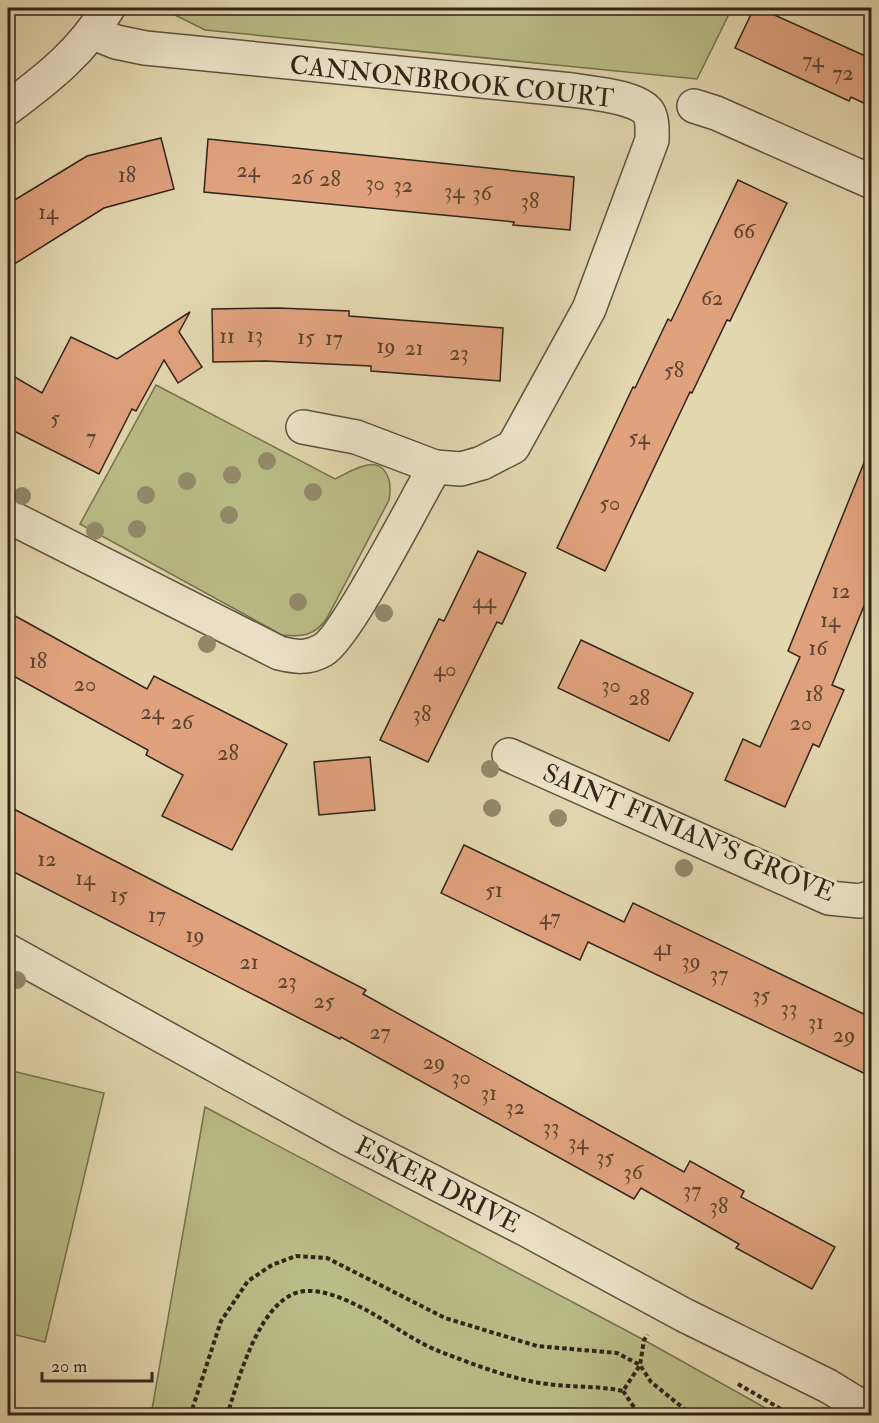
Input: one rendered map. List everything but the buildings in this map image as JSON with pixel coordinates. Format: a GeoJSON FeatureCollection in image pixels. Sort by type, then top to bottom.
{"type":"FeatureCollection","features":[{"type":"Feature","properties":{"kind":"street"},"geometry":{"type":"LineString","coordinates":[[8,108],[55,73],[101,20]]}},
{"type":"Feature","properties":{"kind":"street","name":"CANNONBROOK COURT"},"geometry":{"type":"LineString","coordinates":[[101,20],[116,42],[145,48],[572,90],[632,101],[645,108],[650,115],[652,140],[589,309],[513,447],[482,463],[461,469],[435,467],[357,437],[303,427]]}},
{"type":"Feature","properties":{"kind":"street"},"geometry":{"type":"LineString","coordinates":[[694,106],[716,113],[872,182]]}},
{"type":"Feature","properties":{"kind":"street"},"geometry":{"type":"LineString","coordinates":[[8,516],[269,648],[303,659],[324,650],[347,622],[435,467]]}},
{"type":"Feature","properties":{"kind":"street","name":"SAINT FINIAN'S GROVE"},"geometry":{"type":"LineString","coordinates":[[508,755],[829,898],[860,901],[872,897]]}},
{"type":"Feature","properties":{"kind":"street","name":"ESKER DRIVE"},"geometry":{"type":"LineString","coordinates":[[8,951],[347,1138],[527,1230],[684,1315],[828,1386],[872,1413]]}},
{"type":"Feature","properties":{"kind":"path"},"geometry":{"type":"LineString","coordinates":[[190,1416],[218,1331],[248,1281],[272,1265],[296,1256],[327,1258],[455,1321],[537,1346],[616,1353],[640,1365],[651,1382],[693,1416]]}},
{"type":"Feature","properties":{"kind":"path"},"geometry":{"type":"LineString","coordinates":[[227,1416],[241,1372],[259,1330],[281,1301],[304,1291],[328,1293],[367,1310],[438,1351],[497,1371],[542,1383],[600,1386],[623,1391],[640,1416]]}},
{"type":"Feature","properties":{"kind":"path"},"geometry":{"type":"LineString","coordinates":[[623,1391],[640,1365],[644,1340]]}},
{"type":"Feature","properties":{"kind":"green space"},"geometry":{"type":"Polygon","coordinates":[[[161,8],[732,8],[697,79],[205,30],[161,8]]]}},
{"type":"Feature","properties":{"kind":"green space"},"geometry":{"type":"Polygon","coordinates":[[[156,385],[335,479],[369,465],[376,465],[385,472],[390,485],[389,500],[327,618],[318,629],[296,636],[282,635],[80,524],[156,385]]]}},
{"type":"Feature","properties":{"kind":"green space"},"geometry":{"type":"Polygon","coordinates":[[[8,1070],[104,1093],[45,1342],[8,1333],[8,1070]]]}},
{"type":"Feature","properties":{"kind":"green space"},"geometry":{"type":"Polygon","coordinates":[[[205,1107],[644,1340],[778,1415],[151,1415],[205,1107]]]}}]}
